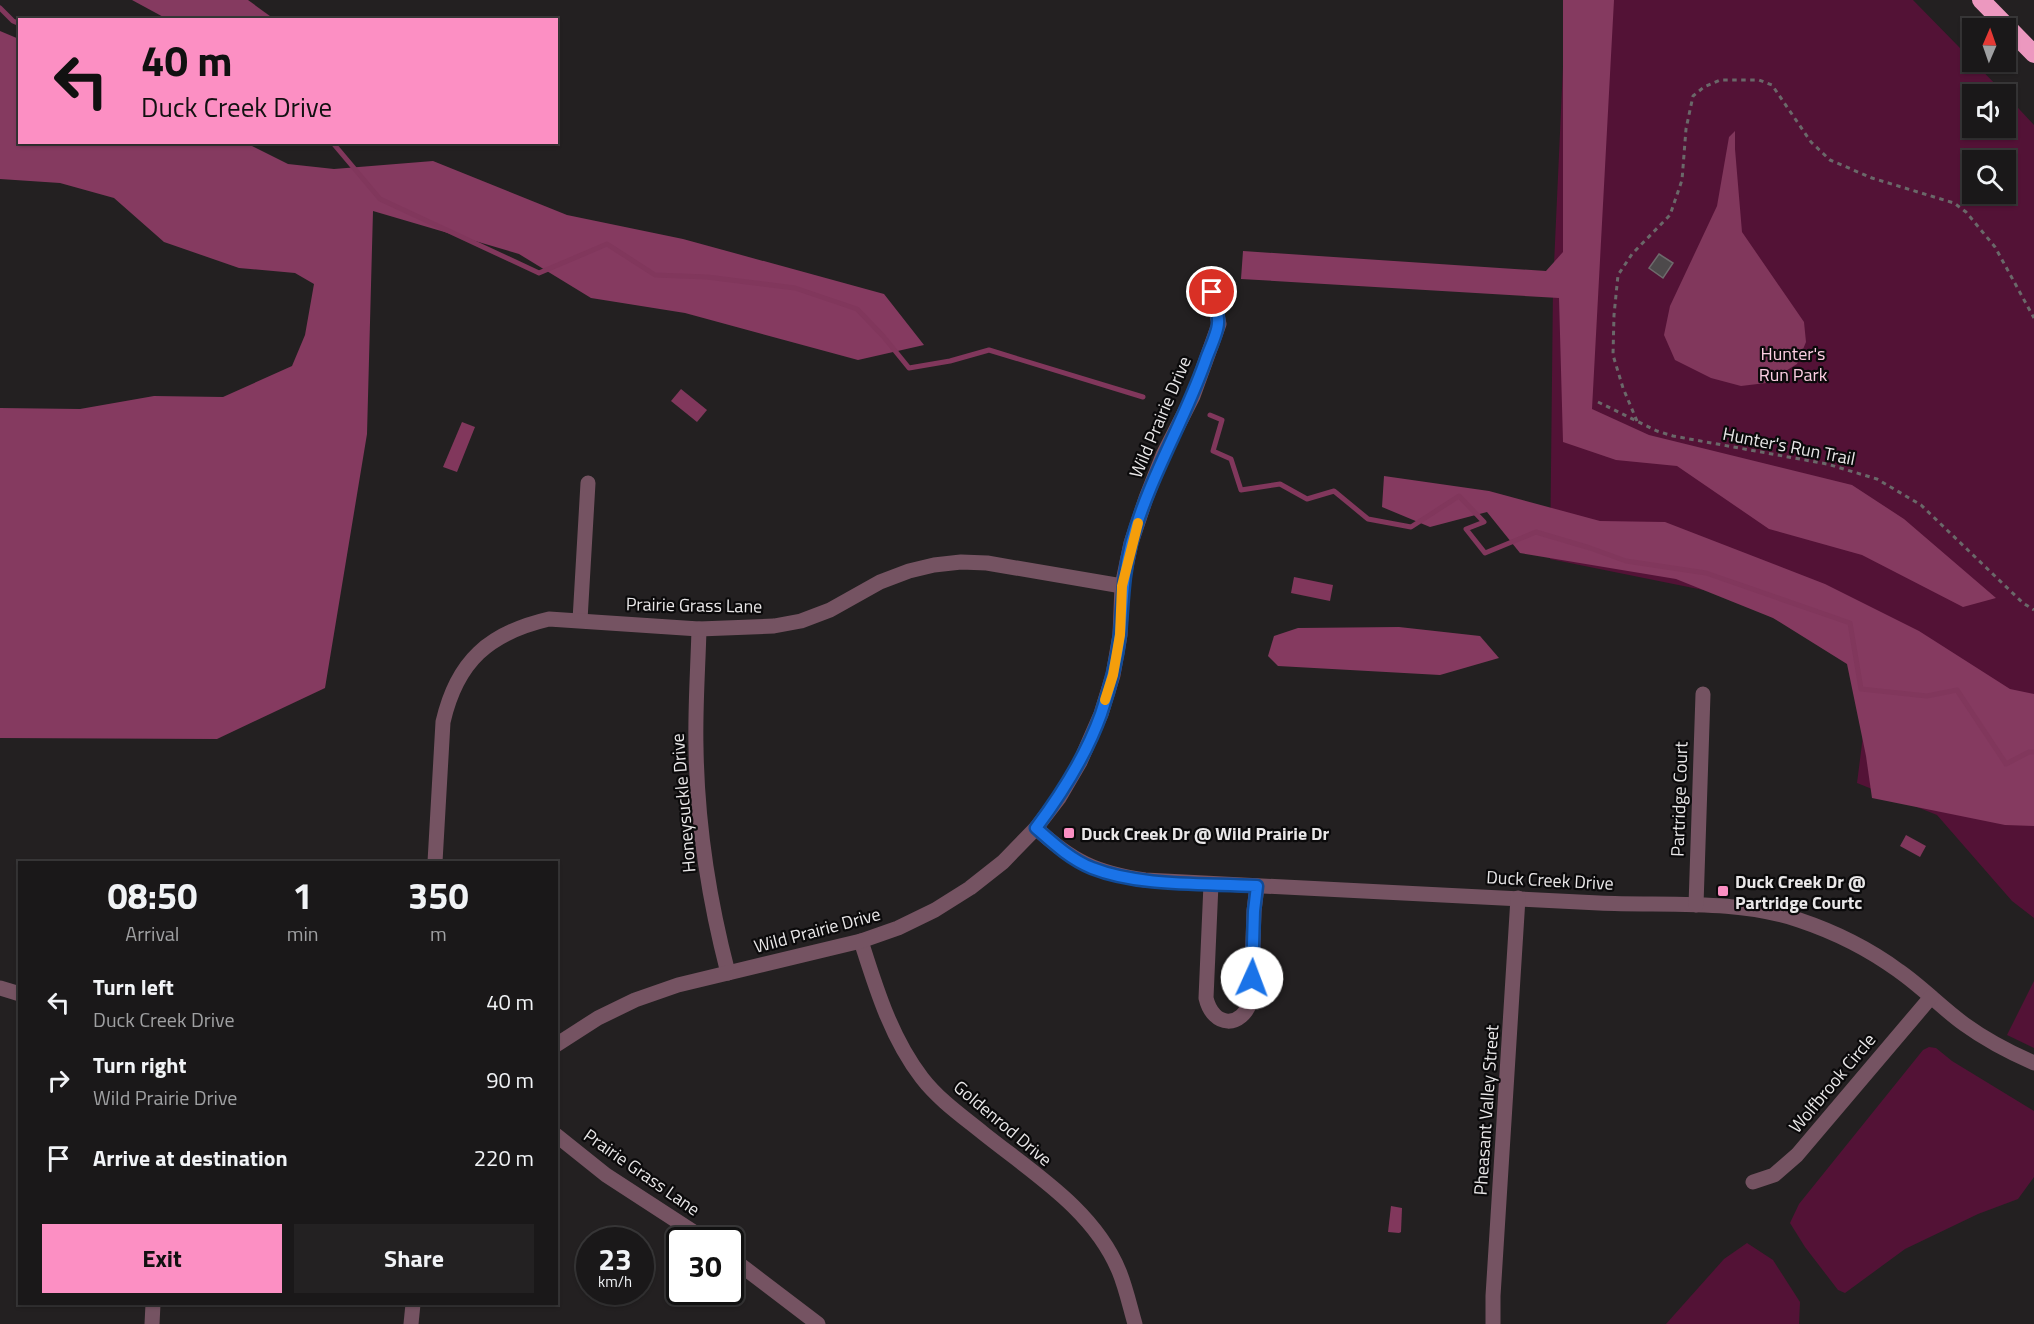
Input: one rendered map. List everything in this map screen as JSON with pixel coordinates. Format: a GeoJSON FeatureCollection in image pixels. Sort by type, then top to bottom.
{"type":"FeatureCollection","features":[{"type":"Feature","properties":{"kind":"highway"},"geometry":{"type":"LineString","coordinates":[[1981,0],[2034,54]]}},
{"type":"Feature","properties":{"kind":"street","name":"Wild Prairie Drive"},"geometry":{"type":"LineString","coordinates":[[558,1044],[598,1018],[635,1000],[678,985],[861,941],[898,928],[935,910],[970,888],[1003,862],[1036,828],[1059,798],[1080,762],[1101,714],[1113,675],[1120,635],[1122,586],[1131,543],[1163,455],[1192,396],[1219,324],[1212,292]]}},
{"type":"Feature","properties":{"kind":"street"},"geometry":{"type":"LineString","coordinates":[[580,620],[588,483]]}},
{"type":"Feature","properties":{"kind":"street","name":"Prairie Grass Lane"},"geometry":{"type":"LineString","coordinates":[[435,861],[443,722],[448,702],[458,679],[479,653],[506,632],[525,624],[549,619],[699,629],[766,627],[801,621],[830,610],[880,582],[909,571],[952,563],[987,563],[1122,586]]}},
{"type":"Feature","properties":{"kind":"street","name":"Honeysuckle Drive"},"geometry":{"type":"LineString","coordinates":[[699,629],[696,747],[699,807],[708,875],[728,973]]}},
{"type":"Feature","properties":{"kind":"street","name":"Partridge Court"},"geometry":{"type":"LineString","coordinates":[[1696,905],[1703,694]]}},
{"type":"Feature","properties":{"kind":"street","name":"Duck Creek Drive"},"geometry":{"type":"LineString","coordinates":[[1036,828],[1065,853],[1090,867],[1117,876],[1145,880],[1730,906],[1765,911],[1831,931],[1872,952],[1900,971],[1963,1023],[1989,1041],[2034,1063]]}},
{"type":"Feature","properties":{"kind":"street"},"geometry":{"type":"LineString","coordinates":[[1211,884],[1206,998],[1209,1009],[1216,1018],[1228,1021],[1239,1019],[1248,1011],[1251,1000],[1257,886]]}},
{"type":"Feature","properties":{"kind":"street","name":"Pheasant Valley Street"},"geometry":{"type":"LineString","coordinates":[[1493,1324],[1518,898]]}},
{"type":"Feature","properties":{"kind":"street","name":"Goldenrod Drive"},"geometry":{"type":"LineString","coordinates":[[861,941],[886,1013],[902,1048],[923,1079],[950,1107],[1074,1206],[1107,1248],[1119,1271],[1136,1324]]}},
{"type":"Feature","properties":{"kind":"street"},"geometry":{"type":"LineString","coordinates":[[0,988],[18,993]]}},
{"type":"Feature","properties":{"kind":"street","name":"Wolfbrook Circle"},"geometry":{"type":"LineString","coordinates":[[1754,1182],[1774,1175],[1797,1155],[1931,997]]}},
{"type":"Feature","properties":{"kind":"street","name":"Prairie Grass Lane"},"geometry":{"type":"LineString","coordinates":[[558,1137],[606,1175],[685,1227]]}},
{"type":"Feature","properties":{"kind":"street"},"geometry":{"type":"LineString","coordinates":[[744,1268],[818,1324]]}},
{"type":"Feature","properties":{"kind":"street"},"geometry":{"type":"LineString","coordinates":[[152,1324],[153,1305]]}},
{"type":"Feature","properties":{"kind":"street"},"geometry":{"type":"LineString","coordinates":[[411,1324],[413,1305]]}},
{"type":"Feature","properties":{"kind":"path"},"geometry":{"type":"LineString","coordinates":[[1637,421],[1623,388],[1613,355],[1618,275],[1632,254],[1670,215],[1682,180],[1686,129],[1693,96],[1704,87],[1720,80],[1759,80],[1772,85],[1811,142],[1830,160],[1872,178],[1954,203],[1966,212],[1995,247],[2034,318]]}},
{"type":"Feature","properties":{"kind":"path","name":"Hunter's Run Trail"},"geometry":{"type":"LineString","coordinates":[[1598,402],[1657,431],[1673,436],[1827,464],[1877,479],[1921,505],[2023,603],[2034,610]]}},
{"type":"Feature","properties":{"kind":"green space","name":"Hunter's Run Park"},"geometry":{"type":"Polygon","coordinates":[[[1566,0],[1913,0],[1962,50],[1962,72],[1983,72],[1995,84],[1962,84],[1962,138],[2016,138],[2016,106],[2034,125],[2034,918],[2012,901],[1937,815],[1857,783],[1872,665],[1723,594],[1550,559],[1553,287],[1566,0]]]}},
{"type":"Feature","properties":{"kind":"green space"},"geometry":{"type":"Polygon","coordinates":[[[2034,981],[2034,1048],[2007,1035],[2034,981]]]}},
{"type":"Feature","properties":{"kind":"green space"},"geometry":{"type":"Polygon","coordinates":[[[1929,1047],[1936,1048],[1952,1061],[2034,1111],[2034,1177],[2018,1199],[1978,1214],[1905,1249],[1845,1293],[1838,1290],[1790,1223],[1799,1204],[1923,1050],[1929,1047]]]}},
{"type":"Feature","properties":{"kind":"green space"},"geometry":{"type":"Polygon","coordinates":[[[1747,1243],[1773,1260],[1800,1302],[1799,1324],[1666,1324],[1724,1259],[1747,1243]]]}},
{"type":"Feature","properties":{"kind":"shaded area"},"geometry":{"type":"Polygon","coordinates":[[[132,0],[248,0],[273,18],[165,18],[132,0]]]}},
{"type":"Feature","properties":{"kind":"shaded area"},"geometry":{"type":"Polygon","coordinates":[[[1563,0],[1614,0],[1592,409],[1649,435],[1852,485],[1904,519],[1996,598],[1963,607],[1862,555],[1769,529],[1677,466],[1616,460],[1563,442],[1559,298],[1241,279],[1243,251],[1546,271],[1563,252],[1563,0]]]}},
{"type":"Feature","properties":{"kind":"shaded area"},"geometry":{"type":"Polygon","coordinates":[[[0,31],[18,39],[18,144],[248,144],[288,164],[334,169],[433,161],[567,215],[683,239],[884,294],[924,345],[858,360],[685,313],[591,298],[519,254],[373,211],[367,434],[325,688],[217,739],[0,738],[0,408],[80,409],[154,396],[223,397],[292,366],[305,335],[314,284],[295,273],[239,268],[164,242],[114,198],[60,183],[0,179],[0,31]]]}},
{"type":"Feature","properties":{"kind":"shaded area"},"geometry":{"type":"Polygon","coordinates":[[[1735,131],[1742,232],[1804,322],[1806,342],[1797,364],[1766,383],[1741,386],[1711,378],[1675,360],[1664,335],[1670,306],[1717,206],[1729,137],[1735,131]]]}},
{"type":"Feature","properties":{"kind":"shaded area"},"geometry":{"type":"Polygon","coordinates":[[[681,389],[707,410],[697,422],[671,401],[681,389]]]}},
{"type":"Feature","properties":{"kind":"shaded area"},"geometry":{"type":"Polygon","coordinates":[[[462,422],[475,427],[457,472],[443,467],[462,422]]]}},
{"type":"Feature","properties":{"kind":"shaded area"},"geometry":{"type":"Polygon","coordinates":[[[1384,476],[1489,491],[1600,521],[1665,522],[1825,584],[1919,631],[2010,689],[2034,694],[2034,826],[2005,825],[1872,798],[1866,756],[1847,664],[1773,618],[1676,579],[1520,553],[1487,512],[1430,527],[1382,507],[1384,476]]]}},
{"type":"Feature","properties":{"kind":"shaded area"},"geometry":{"type":"Polygon","coordinates":[[[1294,577],[1333,585],[1330,601],[1291,593],[1294,577]]]}},
{"type":"Feature","properties":{"kind":"shaded area"},"geometry":{"type":"Polygon","coordinates":[[[1399,627],[1480,636],[1499,658],[1440,675],[1278,666],[1268,656],[1274,636],[1298,628],[1399,627]]]}},
{"type":"Feature","properties":{"kind":"shaded area"},"geometry":{"type":"Polygon","coordinates":[[[1906,835],[1926,846],[1920,857],[1900,846],[1906,835]]]}},
{"type":"Feature","properties":{"kind":"shaded area"},"geometry":{"type":"Polygon","coordinates":[[[1391,1206],[1402,1208],[1401,1232],[1399,1233],[1388,1232],[1391,1206]]]}},
{"type":"Feature","properties":{"kind":"building"},"geometry":{"type":"Polygon","coordinates":[[[1659,254],[1673,263],[1663,278],[1649,268],[1659,254]]]}},
{"type":"Feature","properties":{"kind":"waterway"},"geometry":{"type":"LineString","coordinates":[[0,8],[18,23]]}},
{"type":"Feature","properties":{"kind":"waterway"},"geometry":{"type":"LineString","coordinates":[[334,144],[380,199],[539,273],[607,244],[655,275],[707,277],[795,288],[857,309],[909,368],[950,361],[989,350],[1143,397]]}},
{"type":"Feature","properties":{"kind":"waterway"},"geometry":{"type":"LineString","coordinates":[[1210,415],[1222,420],[1213,451],[1231,459],[1241,490],[1280,484],[1307,499],[1334,491],[1368,519],[1411,527],[1459,496],[1484,522],[1466,529],[1485,553],[1536,532],[1626,561],[1706,573],[1850,623],[1861,689],[1927,696],[1957,690],[2006,764],[2029,752],[2034,752]]}},
{"type":"Feature","properties":{"kind":"slow traffic"},"geometry":{"type":"LineString","coordinates":[[1105,700],[1113,675],[1120,635],[1122,586],[1131,543],[1138,523]]}},
{"type":"Feature","properties":{"kind":"place","name":"Duck Creek Dr @ Wild Prairie Dr"},"geometry":{"type":"Point","coordinates":[1069,833]}},
{"type":"Feature","properties":{"kind":"place","name":"Duck Creek Dr @ Partridge Courtc"},"geometry":{"type":"Point","coordinates":[1723,891]}},
{"type":"Feature","properties":{"kind":"route"},"geometry":{"type":"LineString","coordinates":[[1212,292],[1219,324],[1192,396],[1163,455],[1131,543],[1122,586],[1120,635],[1113,675],[1101,714],[1080,762],[1059,798],[1036,828],[1065,853],[1090,867],[1117,876],[1145,880],[1257,886],[1252,978]]}}]}
